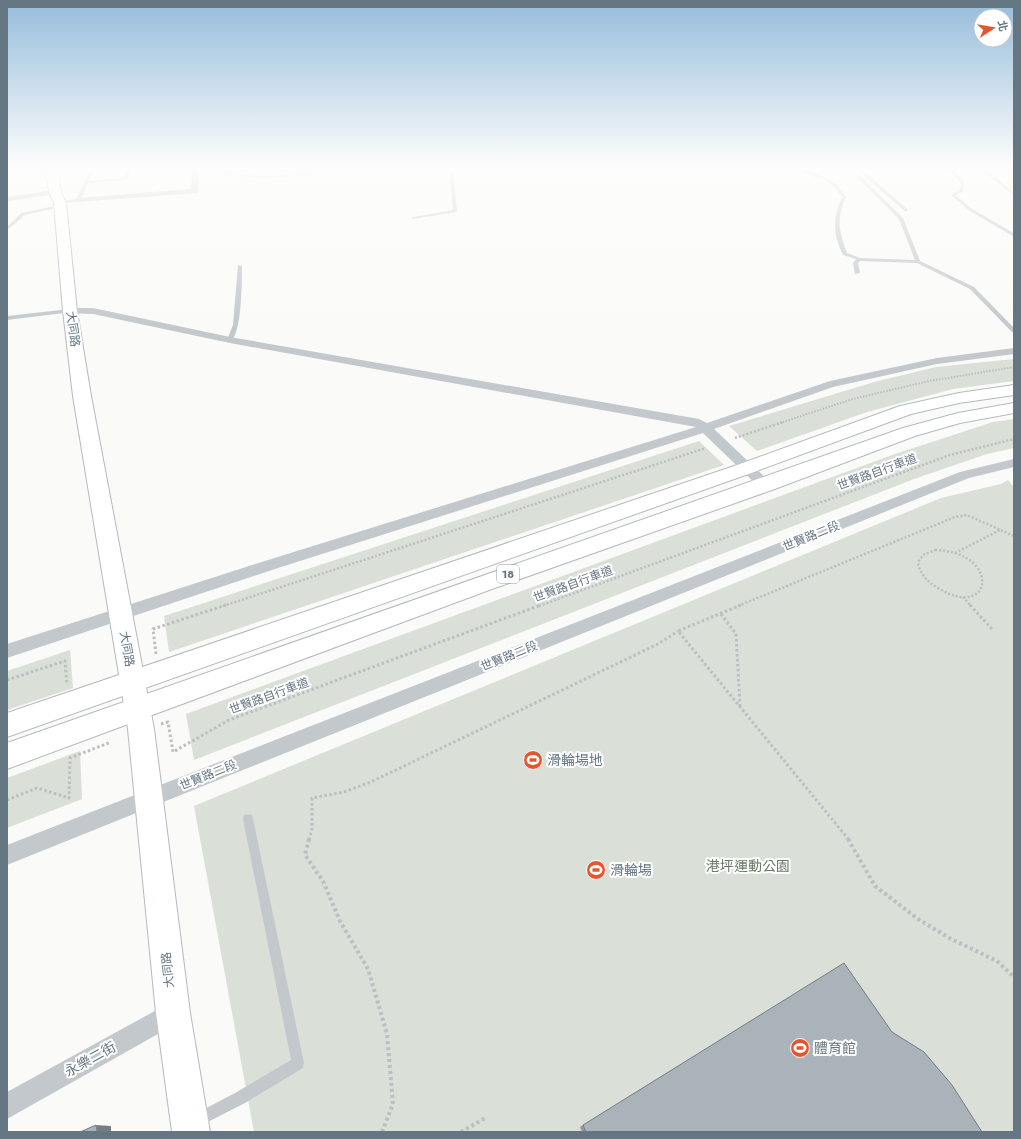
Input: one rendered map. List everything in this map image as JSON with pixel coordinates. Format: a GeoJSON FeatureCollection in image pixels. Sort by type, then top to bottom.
{"type":"FeatureCollection","features":[{"type":"Feature","properties":{"kind":"main road","name":"大同路"},"geometry":{"type":"LineString","coordinates":[[60,220],[70,311],[82,396],[131,664],[150,798],[173,1013],[191,1128]]}},
{"type":"Feature","properties":{"kind":"main road","name":"18"},"geometry":{"type":"LineString","coordinates":[[7,756],[135,696],[906,410],[959,398],[1014,390]]}},
{"type":"Feature","properties":{"kind":"main road","name":"18"},"geometry":{"type":"LineString","coordinates":[[7,726],[135,696],[484,583],[765,485],[909,432],[958,418],[1014,408]]}},
{"type":"Feature","properties":{"kind":"street"},"geometry":{"type":"LineString","coordinates":[[70,311],[93,311],[230,340],[699,424],[706,428],[765,485]]}},
{"type":"Feature","properties":{"kind":"street"},"geometry":{"type":"LineString","coordinates":[[7,651],[273,564],[706,428],[830,384],[937,361],[1014,351]]}},
{"type":"Feature","properties":{"kind":"street","name":"世賢路二段"},"geometry":{"type":"LineString","coordinates":[[7,855],[965,475],[1014,463]]}},
{"type":"Feature","properties":{"kind":"street","name":"永樂二街"},"geometry":{"type":"LineString","coordinates":[[7,1106],[173,1013]]}},
{"type":"Feature","properties":{"kind":"lane"},"geometry":{"type":"LineString","coordinates":[[7,229],[16,220]]}},
{"type":"Feature","properties":{"kind":"lane"},"geometry":{"type":"LineString","coordinates":[[836,220],[835,229],[845,254],[859,259],[918,262],[972,288],[1014,331]]}},
{"type":"Feature","properties":{"kind":"lane"},"geometry":{"type":"LineString","coordinates":[[901,220],[918,262]]}},
{"type":"Feature","properties":{"kind":"lane"},"geometry":{"type":"LineString","coordinates":[[857,273],[855,263],[859,259]]}},
{"type":"Feature","properties":{"kind":"lane"},"geometry":{"type":"LineString","coordinates":[[230,340],[236,325],[240,266]]}},
{"type":"Feature","properties":{"kind":"lane"},"geometry":{"type":"LineString","coordinates":[[7,318],[70,311]]}},
{"type":"Feature","properties":{"kind":"lane"},"geometry":{"type":"LineString","coordinates":[[191,1128],[298,1063],[248,819]]}},
{"type":"Feature","properties":{"kind":"path"},"geometry":{"type":"LineString","coordinates":[[742,436],[853,399],[929,381],[1014,367]]}},
{"type":"Feature","properties":{"kind":"path","name":"世賢路自行車道"},"geometry":{"type":"LineString","coordinates":[[168,722],[173,752],[229,720],[950,455],[1014,439]]}},
{"type":"Feature","properties":{"kind":"path"},"geometry":{"type":"LineString","coordinates":[[156,656],[153,629],[709,446]]}},
{"type":"Feature","properties":{"kind":"path"},"geometry":{"type":"LineString","coordinates":[[382,1132],[393,1104],[387,1034],[368,969],[340,921],[322,881],[305,855],[312,829],[312,798],[344,792],[372,781],[658,644],[678,631],[955,517],[967,515],[1014,536]]}},
{"type":"Feature","properties":{"kind":"path"},"geometry":{"type":"LineString","coordinates":[[955,553],[1001,530]]}},
{"type":"Feature","properties":{"kind":"path"},"geometry":{"type":"LineString","coordinates":[[944,550],[955,553],[974,564],[984,579],[984,586],[980,592],[973,596],[963,597],[952,595],[936,588],[923,578],[919,570],[918,563],[926,552],[944,550]]}},
{"type":"Feature","properties":{"kind":"path"},"geometry":{"type":"LineString","coordinates":[[963,597],[992,629]]}},
{"type":"Feature","properties":{"kind":"path"},"geometry":{"type":"LineString","coordinates":[[721,614],[736,634],[740,706]]}},
{"type":"Feature","properties":{"kind":"path"},"geometry":{"type":"LineString","coordinates":[[678,631],[852,844],[875,886],[918,919],[951,939],[997,961],[1014,977]]}},
{"type":"Feature","properties":{"kind":"path"},"geometry":{"type":"LineString","coordinates":[[7,680],[65,661],[67,688]]}},
{"type":"Feature","properties":{"kind":"path"},"geometry":{"type":"LineString","coordinates":[[7,800],[37,788],[69,798],[70,758]]}},
{"type":"Feature","properties":{"kind":"path"},"geometry":{"type":"LineString","coordinates":[[461,1132],[487,1116]]}},
{"type":"Feature","properties":{"kind":"green space"},"geometry":{"type":"Polygon","coordinates":[[[1014,359],[1014,381],[953,389],[867,412],[757,451],[729,426],[874,382],[936,367],[1014,359]]]}},
{"type":"Feature","properties":{"kind":"green space"},"geometry":{"type":"Polygon","coordinates":[[[1014,419],[1014,448],[987,454],[914,479],[194,760],[186,714],[895,454],[993,422],[1014,419]]]}},
{"type":"Feature","properties":{"kind":"green space"},"geometry":{"type":"Polygon","coordinates":[[[699,441],[724,465],[169,652],[164,616],[699,441]]]}},
{"type":"Feature","properties":{"kind":"green space","name":"港坪運動公園"},"geometry":{"type":"Polygon","coordinates":[[[1008,480],[1014,487],[1014,1132],[254,1132],[194,806],[941,498],[1001,484],[1008,480]]]}},
{"type":"Feature","properties":{"kind":"green space"},"geometry":{"type":"Polygon","coordinates":[[[70,650],[73,688],[7,710],[7,671],[70,650]]]}},
{"type":"Feature","properties":{"kind":"green space"},"geometry":{"type":"Polygon","coordinates":[[[80,751],[82,799],[7,828],[7,778],[80,751]]]}},
{"type":"Feature","properties":{"kind":"building","name":"體育館"},"geometry":{"type":"Polygon","coordinates":[[[844,963],[892,1032],[924,1052],[952,1085],[982,1132],[586,1132],[583,1125],[844,963]]]}},
{"type":"Feature","properties":{"kind":"building"},"geometry":{"type":"Polygon","coordinates":[[[96,1125],[97,1132],[80,1132],[96,1125]]]}},
{"type":"Feature","properties":{"kind":"waterway"},"geometry":{"type":"LineString","coordinates":[[988,220],[1014,235]]}},
{"type":"Feature","properties":{"kind":"place","name":"滑輪場地"},"geometry":{"type":"Point","coordinates":[533,760]}},
{"type":"Feature","properties":{"kind":"place","name":"滑輪場"},"geometry":{"type":"Point","coordinates":[596,870]}},
{"type":"Feature","properties":{"kind":"place","name":"體育館"},"geometry":{"type":"Point","coordinates":[800,1048]}}]}
